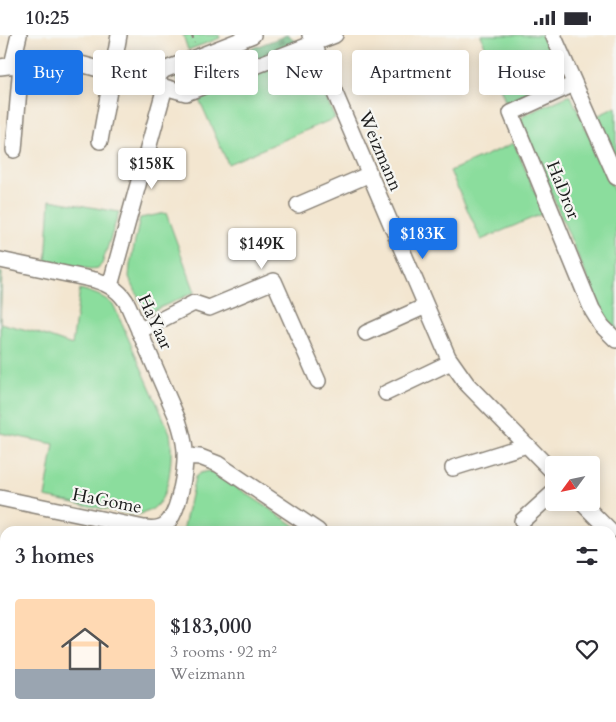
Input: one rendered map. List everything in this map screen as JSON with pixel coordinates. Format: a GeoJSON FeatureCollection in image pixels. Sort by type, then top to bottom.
{"type":"FeatureCollection","features":[{"type":"Feature","properties":{"kind":"street"},"geometry":{"type":"LineString","coordinates":[[14,150],[11,66],[19,35]]}},
{"type":"Feature","properties":{"kind":"street"},"geometry":{"type":"LineString","coordinates":[[116,50],[119,35]]}},
{"type":"Feature","properties":{"kind":"street"},"geometry":{"type":"LineString","coordinates":[[165,70],[253,35]]}},
{"type":"Feature","properties":{"kind":"street"},"geometry":{"type":"LineString","coordinates":[[165,87],[186,93],[312,39],[335,35]]}},
{"type":"Feature","properties":{"kind":"street"},"geometry":{"type":"LineString","coordinates":[[553,35],[616,177]]}},
{"type":"Feature","properties":{"kind":"street","name":"Weizmann"},"geometry":{"type":"LineString","coordinates":[[312,39],[451,362],[467,384],[545,464]]}},
{"type":"Feature","properties":{"kind":"street"},"geometry":{"type":"LineString","coordinates":[[11,66],[48,61],[77,63],[93,67]]}},
{"type":"Feature","properties":{"kind":"street","name":"HaDror"},"geometry":{"type":"LineString","coordinates":[[574,84],[510,113],[596,319],[616,340]]}},
{"type":"Feature","properties":{"kind":"street"},"geometry":{"type":"LineString","coordinates":[[100,141],[108,95]]}},
{"type":"Feature","properties":{"kind":"street"},"geometry":{"type":"LineString","coordinates":[[110,286],[158,95]]}},
{"type":"Feature","properties":{"kind":"street"},"geometry":{"type":"LineString","coordinates":[[298,205],[370,174]]}},
{"type":"Feature","properties":{"kind":"street","name":"HaYaar"},"geometry":{"type":"LineString","coordinates":[[0,260],[89,278],[118,291],[126,301],[180,425],[185,456]]}},
{"type":"Feature","properties":{"kind":"street"},"geometry":{"type":"LineString","coordinates":[[139,331],[194,303],[209,308],[274,281],[318,381]]}},
{"type":"Feature","properties":{"kind":"street"},"geometry":{"type":"LineString","coordinates":[[366,333],[426,306]]}},
{"type":"Feature","properties":{"kind":"street"},"geometry":{"type":"LineString","coordinates":[[386,393],[451,362]]}},
{"type":"Feature","properties":{"kind":"street"},"geometry":{"type":"LineString","coordinates":[[453,468],[527,445]]}},
{"type":"Feature","properties":{"kind":"street"},"geometry":{"type":"LineString","coordinates":[[185,456],[200,457],[218,464],[311,526]]}},
{"type":"Feature","properties":{"kind":"street","name":"HaGome"},"geometry":{"type":"LineString","coordinates":[[161,526],[166,524],[174,512],[184,473],[185,456]]}},
{"type":"Feature","properties":{"kind":"street","name":"HaGome"},"geometry":{"type":"LineString","coordinates":[[0,499],[134,526]]}},
{"type":"Feature","properties":{"kind":"street"},"geometry":{"type":"LineString","coordinates":[[522,521],[545,499]]}},
{"type":"Feature","properties":{"kind":"street"},"geometry":{"type":"LineString","coordinates":[[590,511],[604,526]]}},
{"type":"Feature","properties":{"kind":"green space"},"geometry":{"type":"Polygon","coordinates":[[[183,35],[219,35],[220,38],[188,50],[183,35]]]}},
{"type":"Feature","properties":{"kind":"green space"},"geometry":{"type":"Polygon","coordinates":[[[287,35],[298,44],[283,50],[268,50],[268,56],[258,60],[258,50],[248,50],[287,35]]]}},
{"type":"Feature","properties":{"kind":"green space"},"geometry":{"type":"Polygon","coordinates":[[[481,35],[544,35],[550,50],[486,50],[481,35]]]}},
{"type":"Feature","properties":{"kind":"green space"},"geometry":{"type":"Polygon","coordinates":[[[268,70],[268,95],[325,95],[335,118],[228,164],[199,99],[208,95],[258,95],[258,74],[268,70]]]}},
{"type":"Feature","properties":{"kind":"green space"},"geometry":{"type":"Polygon","coordinates":[[[503,95],[527,95],[506,104],[503,95]]]}},
{"type":"Feature","properties":{"kind":"green space"},"geometry":{"type":"Polygon","coordinates":[[[571,96],[616,196],[616,330],[603,315],[520,120],[525,115],[571,96]]]}},
{"type":"Feature","properties":{"kind":"green space"},"geometry":{"type":"Polygon","coordinates":[[[616,107],[616,159],[597,116],[616,107]]]}},
{"type":"Feature","properties":{"kind":"green space"},"geometry":{"type":"Polygon","coordinates":[[[514,143],[544,213],[481,240],[450,171],[514,143]]]}},
{"type":"Feature","properties":{"kind":"green space"},"geometry":{"type":"Polygon","coordinates":[[[50,200],[119,212],[102,264],[98,268],[91,269],[46,262],[50,200]]]}},
{"type":"Feature","properties":{"kind":"green space"},"geometry":{"type":"Polygon","coordinates":[[[166,213],[195,292],[146,314],[129,277],[130,265],[140,218],[166,213]]]}},
{"type":"Feature","properties":{"kind":"green space"},"geometry":{"type":"Polygon","coordinates":[[[0,272],[2,273],[0,323],[0,272]]]}},
{"type":"Feature","properties":{"kind":"green space"},"geometry":{"type":"Polygon","coordinates":[[[80,289],[103,297],[114,306],[170,433],[171,461],[168,482],[161,500],[154,508],[134,515],[45,497],[54,444],[0,433],[0,323],[35,332],[72,345],[80,289]]]}},
{"type":"Feature","properties":{"kind":"green space"},"geometry":{"type":"Polygon","coordinates":[[[208,471],[217,474],[295,526],[184,526],[195,477],[200,473],[208,471]]]}}]}
